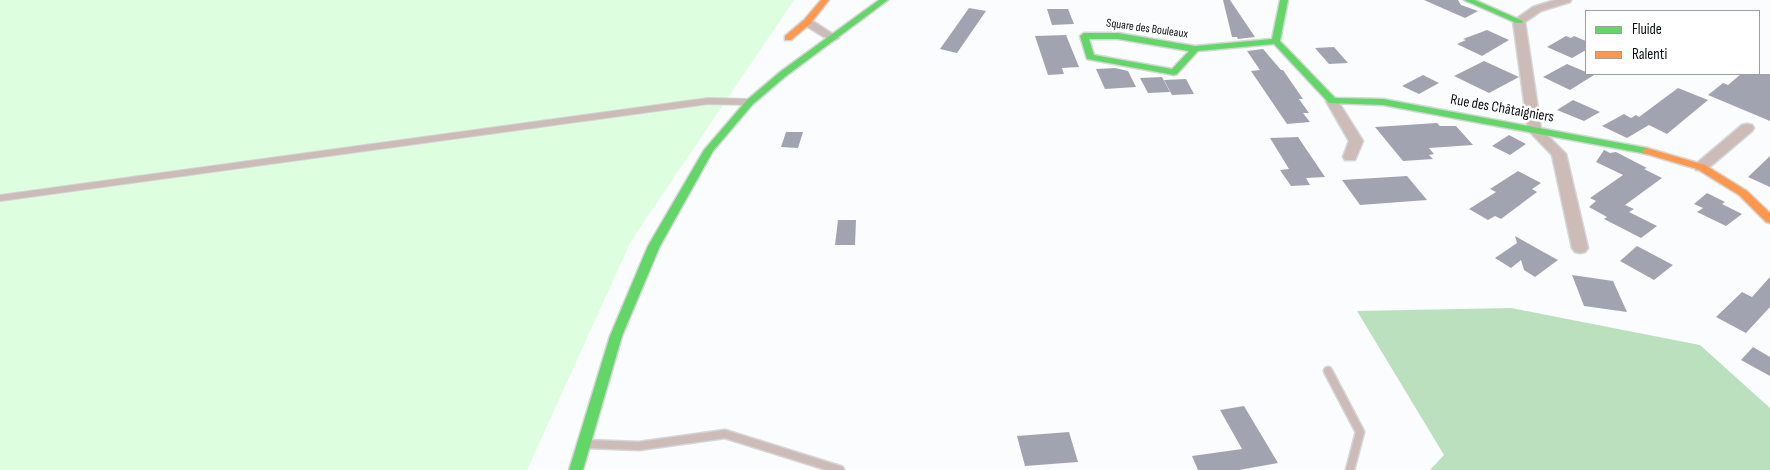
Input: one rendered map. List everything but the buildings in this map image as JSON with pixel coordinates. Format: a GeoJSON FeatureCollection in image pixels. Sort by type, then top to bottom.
{"type":"FeatureCollection","features":[{"type":"Feature","properties":{"kind":"street"},"geometry":{"type":"LineString","coordinates":[[788,38],[807,22],[825,0]]}},
{"type":"Feature","properties":{"kind":"street"},"geometry":{"type":"LineString","coordinates":[[576,470],[616,336],[654,246],[709,150],[750,102],[884,0]]}},
{"type":"Feature","properties":{"kind":"street"},"geometry":{"type":"LineString","coordinates":[[1276,41],[1284,0]]}},
{"type":"Feature","properties":{"kind":"street"},"geometry":{"type":"LineString","coordinates":[[1468,0],[1519,21]]}},
{"type":"Feature","properties":{"kind":"street"},"geometry":{"type":"LineString","coordinates":[[1519,21],[1538,9],[1566,0]]}},
{"type":"Feature","properties":{"kind":"street"},"geometry":{"type":"LineString","coordinates":[[1519,21],[1535,130],[1559,154],[1580,248]]}},
{"type":"Feature","properties":{"kind":"street"},"geometry":{"type":"LineString","coordinates":[[807,22],[833,38]]}},
{"type":"Feature","properties":{"kind":"street","name":"Square des Bouleaux"},"geometry":{"type":"LineString","coordinates":[[1084,36],[1118,36],[1194,49],[1174,72],[1090,57],[1084,36]]}},
{"type":"Feature","properties":{"kind":"street"},"geometry":{"type":"LineString","coordinates":[[1194,49],[1276,41]]}},
{"type":"Feature","properties":{"kind":"street"},"geometry":{"type":"LineString","coordinates":[[1276,41],[1332,101],[1356,141],[1350,157]]}},
{"type":"Feature","properties":{"kind":"street","name":"Rue des Châtaigniers"},"geometry":{"type":"LineString","coordinates":[[1332,101],[1384,102],[1645,150],[1701,168],[1743,193],[1770,219]]}},
{"type":"Feature","properties":{"kind":"street"},"geometry":{"type":"LineString","coordinates":[[1701,168],[1747,128]]}},
{"type":"Feature","properties":{"kind":"lane"},"geometry":{"type":"LineString","coordinates":[[0,198],[708,101],[750,102]]}},
{"type":"Feature","properties":{"kind":"lane"},"geometry":{"type":"LineString","coordinates":[[1328,371],[1360,432],[1350,470]]}},
{"type":"Feature","properties":{"kind":"lane"},"geometry":{"type":"LineString","coordinates":[[584,444],[639,446],[724,434],[840,470]]}},
{"type":"Feature","properties":{"kind":"green space"},"geometry":{"type":"Polygon","coordinates":[[[0,0],[794,0],[631,241],[527,470],[0,470],[0,0]]]}},
{"type":"Feature","properties":{"kind":"green space"},"geometry":{"type":"Polygon","coordinates":[[[1511,308],[1700,345],[1770,408],[1770,470],[1430,470],[1444,455],[1357,311],[1511,308]]]}},
{"type":"Feature","properties":{"kind":"traffic: fast"},"geometry":{"type":"LineString","coordinates":[[576,470],[616,336],[654,246],[709,150],[750,102],[783,74],[884,0]]}},
{"type":"Feature","properties":{"kind":"traffic: fast"},"geometry":{"type":"LineString","coordinates":[[1284,0],[1276,41],[1332,101],[1383,102],[1647,151]]}},
{"type":"Feature","properties":{"kind":"traffic: fast"},"geometry":{"type":"LineString","coordinates":[[1468,0],[1519,21]]}},
{"type":"Feature","properties":{"kind":"traffic: fast"},"geometry":{"type":"LineString","coordinates":[[1195,49],[1174,72],[1090,57],[1084,36],[1118,36],[1195,49],[1276,41]]}},
{"type":"Feature","properties":{"kind":"traffic: slow"},"geometry":{"type":"LineString","coordinates":[[788,38],[807,22],[825,0]]}},
{"type":"Feature","properties":{"kind":"traffic: slow"},"geometry":{"type":"LineString","coordinates":[[1647,151],[1701,167],[1743,193],[1770,219]]}}]}
